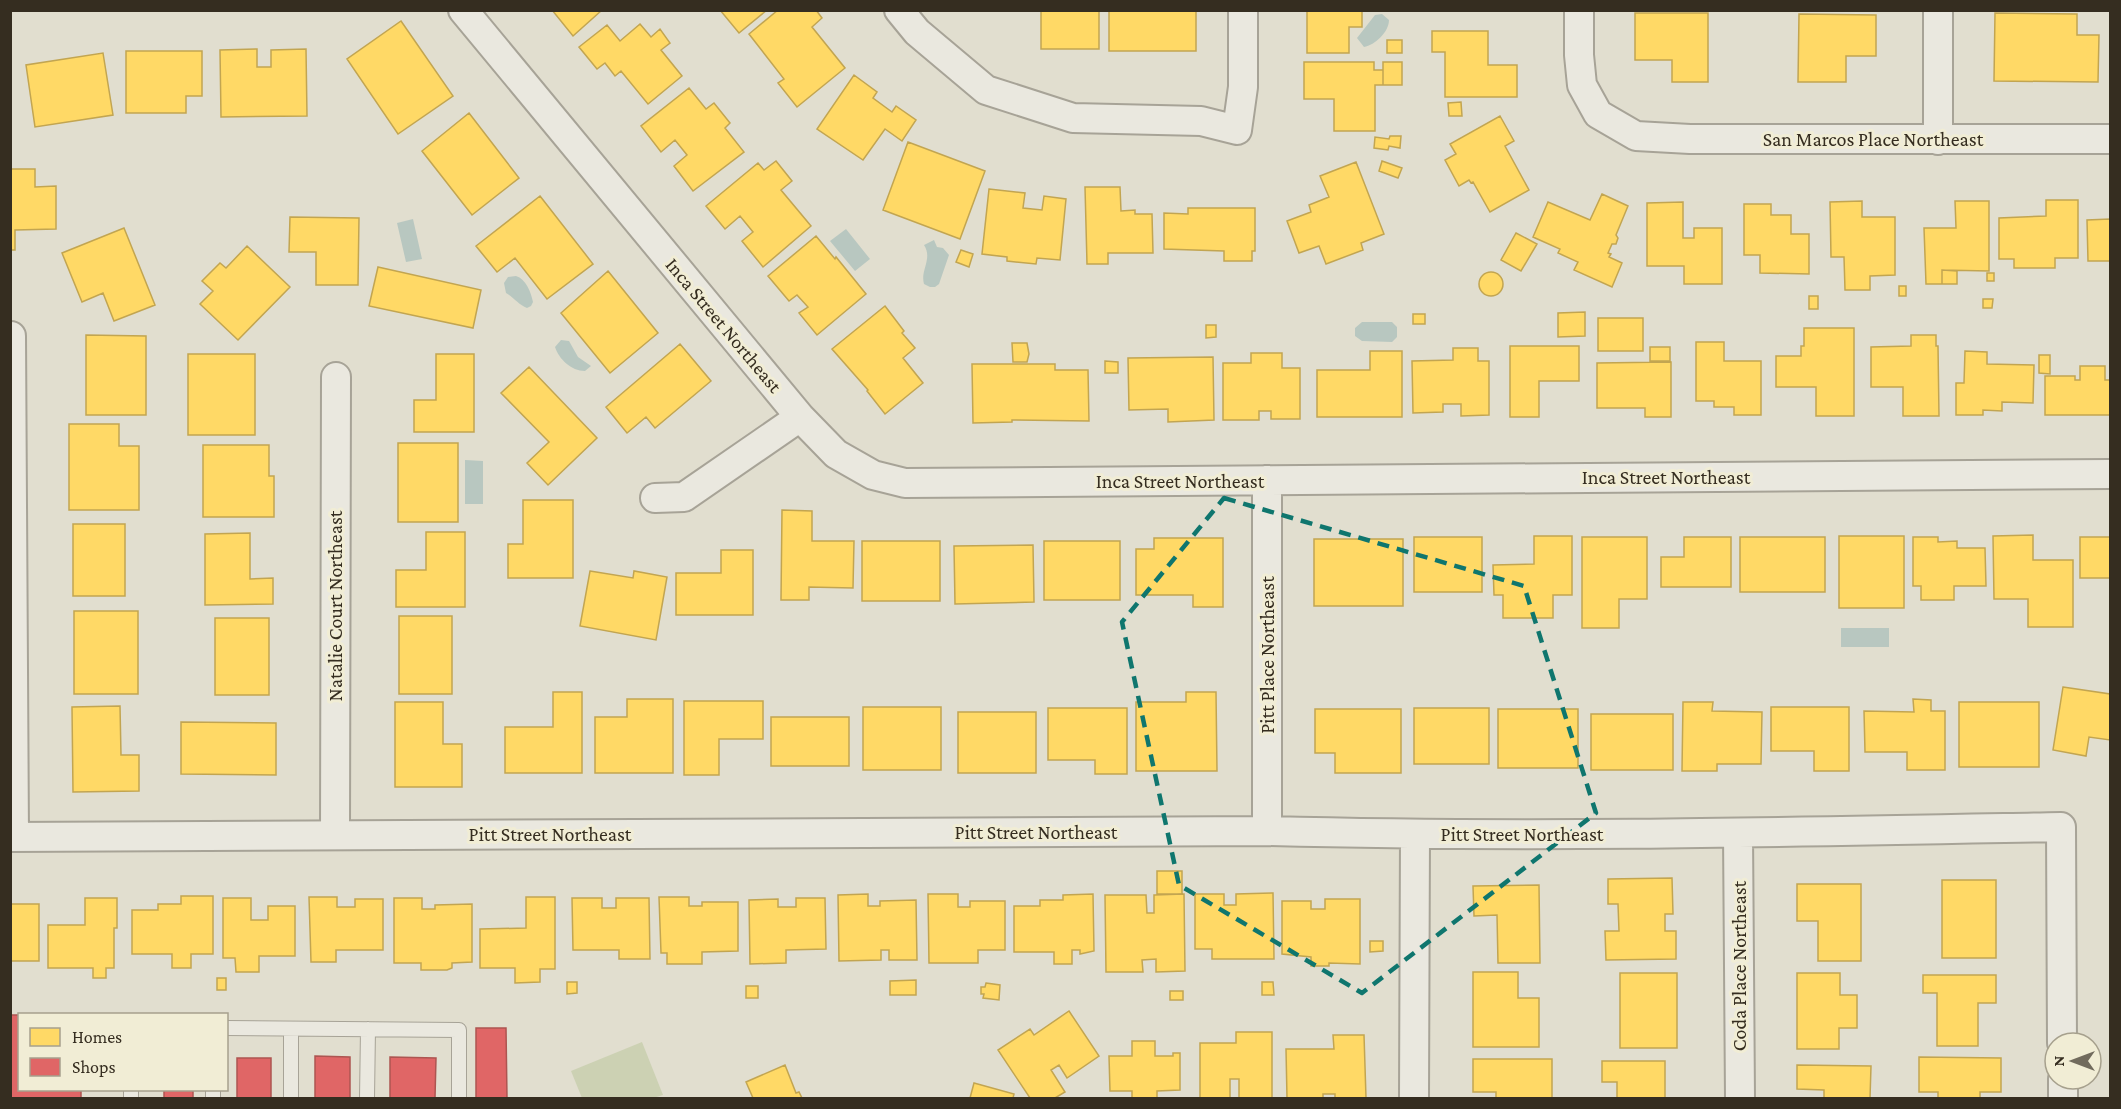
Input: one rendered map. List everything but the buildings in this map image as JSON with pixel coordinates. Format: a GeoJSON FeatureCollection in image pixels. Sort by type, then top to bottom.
{"type":"FeatureCollection","features":[{"type":"Feature","properties":{"kind":"street","name":"Inca Street Northeast"},"geometry":{"type":"LineString","coordinates":[[464,10],[800,417],[836,454],[873,475],[905,483],[2110,474]]}},
{"type":"Feature","properties":{"kind":"street"},"geometry":{"type":"LineString","coordinates":[[899,10],[917,32],[986,90],[1073,118],[1201,121],[1237,130],[1243,87],[1243,10]]}},
{"type":"Feature","properties":{"kind":"street","name":"San Marcos Place Northeast"},"geometry":{"type":"LineString","coordinates":[[1579,10],[1582,85],[1598,114],[1636,136],[1689,139],[2110,139]]}},
{"type":"Feature","properties":{"kind":"street"},"geometry":{"type":"LineString","coordinates":[[1938,10],[1938,140]]}},
{"type":"Feature","properties":{"kind":"street"},"geometry":{"type":"LineString","coordinates":[[11,336],[12,837]]}},
{"type":"Feature","properties":{"kind":"street","name":"Natalie Court Northeast"},"geometry":{"type":"LineString","coordinates":[[335,835],[336,377]]}},
{"type":"Feature","properties":{"kind":"street"},"geometry":{"type":"LineString","coordinates":[[655,498],[684,497],[800,417]]}},
{"type":"Feature","properties":{"kind":"street","name":"Pitt Place Northeast"},"geometry":{"type":"LineString","coordinates":[[1267,480],[1267,831]]}},
{"type":"Feature","properties":{"kind":"street","name":"Pitt Street Northeast"},"geometry":{"type":"LineString","coordinates":[[12,837],[1267,831],[1415,835],[1738,833],[2061,827],[2062,1031]]}},
{"type":"Feature","properties":{"kind":"street","name":"Coda Place Northeast"},"geometry":{"type":"LineString","coordinates":[[1738,833],[1740,1098]]}},
{"type":"Feature","properties":{"kind":"street"},"geometry":{"type":"LineString","coordinates":[[1414,1098],[1415,835]]}},
{"type":"Feature","properties":{"kind":"lane"},"geometry":{"type":"LineString","coordinates":[[228,1028],[459,1030],[459,1098]]}},
{"type":"Feature","properties":{"kind":"lane"},"geometry":{"type":"LineString","coordinates":[[291,1029],[291,1098]]}},
{"type":"Feature","properties":{"kind":"lane"},"geometry":{"type":"LineString","coordinates":[[367,1098],[368,1029]]}},
{"type":"Feature","properties":{"kind":"highlighted area"},"geometry":{"type":"Polygon","coordinates":[[[1224,498],[1524,586],[1596,813],[1362,993],[1179,885],[1122,622],[1224,498]]]}},
{"type":"Feature","properties":{"kind":"green space"},"geometry":{"type":"Polygon","coordinates":[[[642,1042],[663,1095],[653,1098],[582,1098],[571,1071],[642,1042]]]}},
{"type":"Feature","properties":{"kind":"shaded area"},"geometry":{"type":"Polygon","coordinates":[[[1382,14],[1389,20],[1387,29],[1377,41],[1364,47],[1357,38],[1375,15],[1382,14]]]}},
{"type":"Feature","properties":{"kind":"shaded area"},"geometry":{"type":"Polygon","coordinates":[[[413,219],[422,259],[406,262],[397,223],[413,219]]]}},
{"type":"Feature","properties":{"kind":"shaded area"},"geometry":{"type":"Polygon","coordinates":[[[846,229],[870,259],[855,271],[830,241],[846,229]]]}},
{"type":"Feature","properties":{"kind":"shaded area"},"geometry":{"type":"Polygon","coordinates":[[[934,240],[937,247],[943,248],[949,255],[939,284],[930,287],[924,284],[923,279],[927,260],[924,245],[934,240]]]}},
{"type":"Feature","properties":{"kind":"shaded area"},"geometry":{"type":"Polygon","coordinates":[[[516,276],[528,286],[531,294],[533,302],[527,308],[506,293],[504,283],[508,277],[516,276]]]}},
{"type":"Feature","properties":{"kind":"shaded area"},"geometry":{"type":"Polygon","coordinates":[[[1362,322],[1392,322],[1397,327],[1397,337],[1392,342],[1362,341],[1355,336],[1355,328],[1362,322]]]}},
{"type":"Feature","properties":{"kind":"shaded area"},"geometry":{"type":"Polygon","coordinates":[[[561,340],[569,341],[578,357],[591,366],[585,371],[566,364],[555,347],[561,340]]]}},
{"type":"Feature","properties":{"kind":"shaded area"},"geometry":{"type":"Polygon","coordinates":[[[465,460],[483,461],[483,504],[465,504],[465,460]]]}},
{"type":"Feature","properties":{"kind":"shaded area"},"geometry":{"type":"Polygon","coordinates":[[[1841,628],[1889,628],[1889,647],[1841,647],[1841,628]]]}}]}
